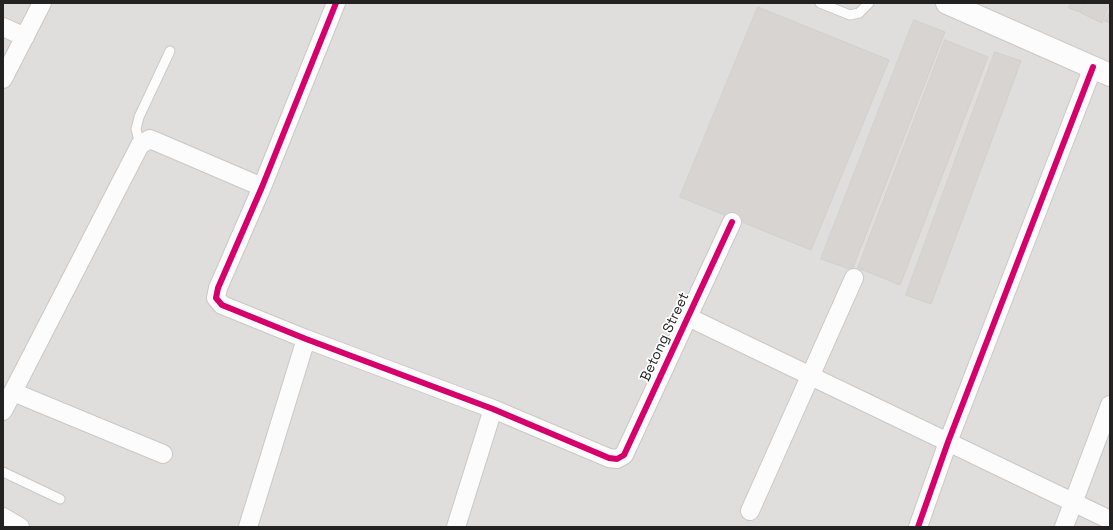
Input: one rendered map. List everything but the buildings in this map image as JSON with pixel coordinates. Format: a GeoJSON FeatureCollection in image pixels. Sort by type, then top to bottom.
{"type":"FeatureCollection","features":[{"type":"Feature","properties":{"kind":"street"},"geometry":{"type":"LineString","coordinates":[[3,79],[42,3]]}},
{"type":"Feature","properties":{"kind":"street"},"geometry":{"type":"LineString","coordinates":[[336,3],[262,187],[218,288],[216,298],[222,305],[306,339],[493,409],[456,527]]}},
{"type":"Feature","properties":{"kind":"street"},"geometry":{"type":"LineString","coordinates":[[918,527],[948,442],[1102,71],[971,8],[946,3]]}},
{"type":"Feature","properties":{"kind":"street"},"geometry":{"type":"LineString","coordinates":[[3,27],[25,37]]}},
{"type":"Feature","properties":{"kind":"street"},"geometry":{"type":"LineString","coordinates":[[3,411],[140,145],[150,139],[262,187]]}},
{"type":"Feature","properties":{"kind":"street","name":"Betong Street"},"geometry":{"type":"LineString","coordinates":[[493,409],[609,458],[616,460],[624,454],[732,222]]}},
{"type":"Feature","properties":{"kind":"street"},"geometry":{"type":"LineString","coordinates":[[750,511],[854,278]]}},
{"type":"Feature","properties":{"kind":"street"},"geometry":{"type":"LineString","coordinates":[[688,317],[1110,520]]}},
{"type":"Feature","properties":{"kind":"street"},"geometry":{"type":"LineString","coordinates":[[248,527],[306,339]]}},
{"type":"Feature","properties":{"kind":"street"},"geometry":{"type":"LineString","coordinates":[[13,392],[163,454]]}},
{"type":"Feature","properties":{"kind":"street"},"geometry":{"type":"LineString","coordinates":[[1064,527],[1072,502],[1110,405]]}},
{"type":"Feature","properties":{"kind":"street"},"geometry":{"type":"LineString","coordinates":[[3,517],[20,527]]}},
{"type":"Feature","properties":{"kind":"lane"},"geometry":{"type":"LineString","coordinates":[[820,3],[850,15],[859,13],[869,3]]}},
{"type":"Feature","properties":{"kind":"lane"},"geometry":{"type":"LineString","coordinates":[[140,145],[136,129],[139,117],[170,50]]}},
{"type":"Feature","properties":{"kind":"lane"},"geometry":{"type":"LineString","coordinates":[[3,472],[60,499]]}},
{"type":"Feature","properties":{"kind":"shaded area"},"geometry":{"type":"Polygon","coordinates":[[[3,3],[1110,3],[1110,527],[3,527],[3,3]]]}},
{"type":"Feature","properties":{"kind":"cycle path"},"geometry":{"type":"LineString","coordinates":[[336,3],[262,187],[218,288],[216,298],[222,305],[306,339],[493,409],[609,458],[617,459],[624,455],[732,222]]}},
{"type":"Feature","properties":{"kind":"cycle path"},"geometry":{"type":"LineString","coordinates":[[918,527],[948,442],[1093,67]]}}]}
